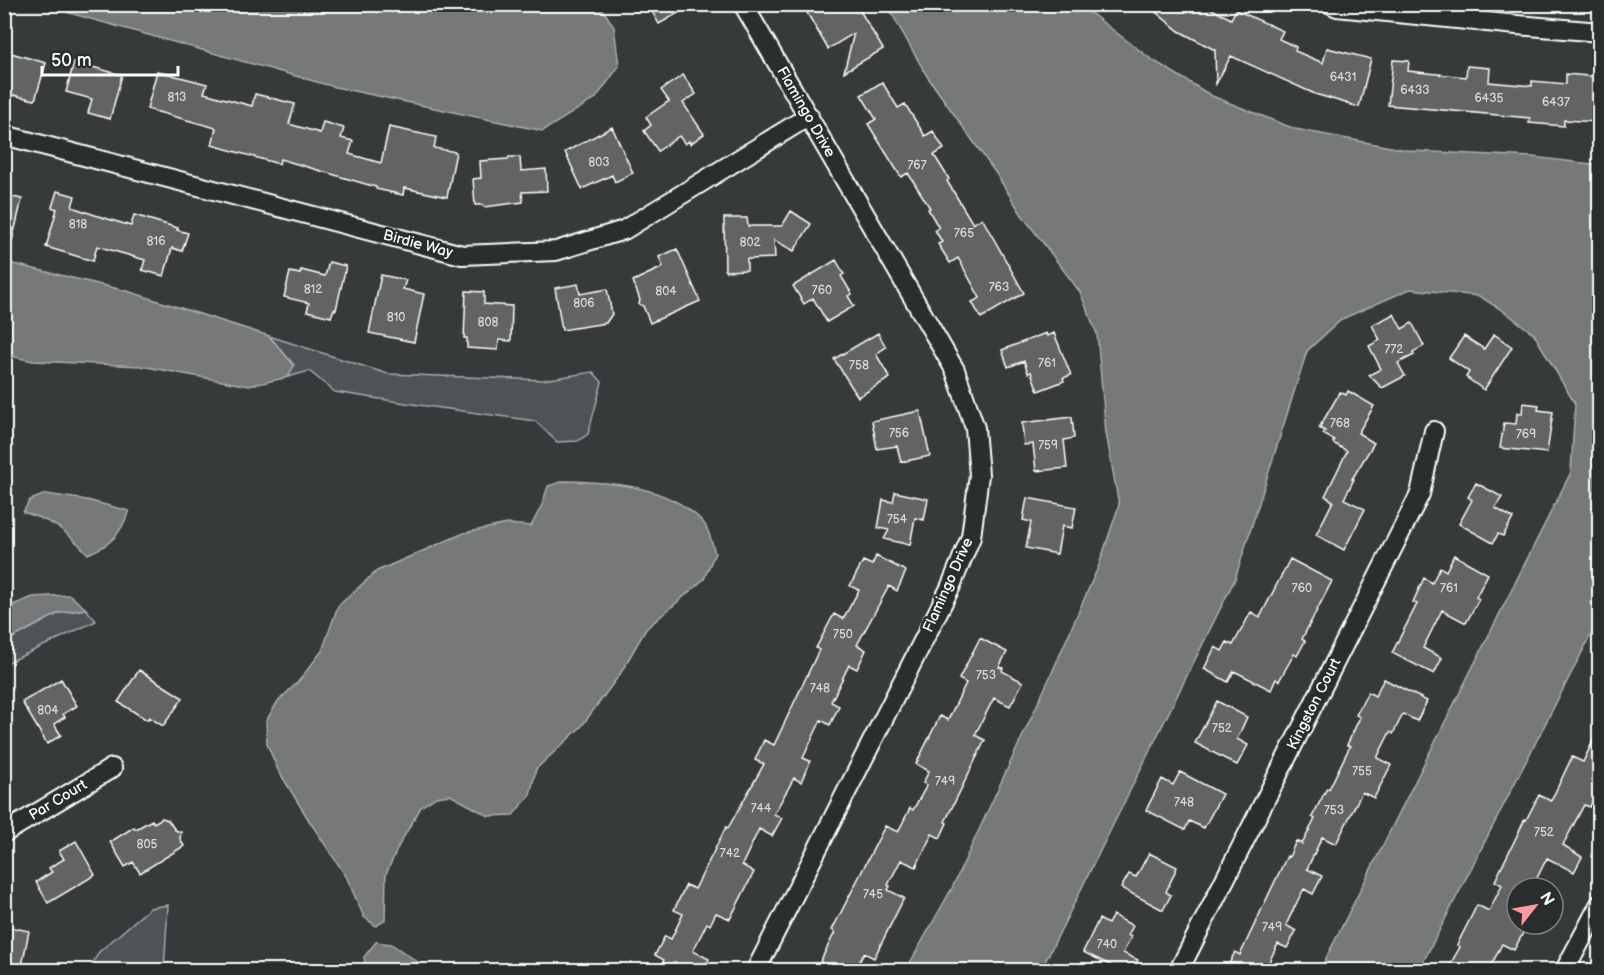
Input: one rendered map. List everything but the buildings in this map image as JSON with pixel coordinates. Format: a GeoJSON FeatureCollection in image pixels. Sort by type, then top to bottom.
{"type":"FeatureCollection","features":[{"type":"Feature","properties":{"kind":"street","name":"Flamingo Drive"},"geometry":{"type":"LineString","coordinates":[[743,4],[955,370],[975,428],[979,475],[971,537],[950,588],[756,970]]}},
{"type":"Feature","properties":{"kind":"street"},"geometry":{"type":"LineString","coordinates":[[1331,4],[1337,7],[1599,32]]}},
{"type":"Feature","properties":{"kind":"street","name":"Birdie Way"},"geometry":{"type":"LineString","coordinates":[[4,135],[462,255],[556,251],[624,230],[809,116]]}},
{"type":"Feature","properties":{"kind":"street","name":"Kingston Court"},"geometry":{"type":"LineString","coordinates":[[1179,970],[1420,494],[1434,432]]}},
{"type":"Feature","properties":{"kind":"street","name":"Par Court"},"geometry":{"type":"LineString","coordinates":[[4,833],[112,768]]}},
{"type":"Feature","properties":{"kind":"street"},"geometry":{"type":"LineString","coordinates":[[1565,970],[1599,904]]}},
{"type":"Feature","properties":{"kind":"shaded area"},"geometry":{"type":"Polygon","coordinates":[[[41,5],[600,5],[614,27],[619,66],[596,98],[543,131],[335,87],[41,5]]]}},
{"type":"Feature","properties":{"kind":"shaded area"},"geometry":{"type":"Polygon","coordinates":[[[887,5],[1080,5],[1151,59],[1212,96],[1295,129],[1412,151],[1532,157],[1599,165],[1599,619],[1419,970],[1320,970],[1571,472],[1575,404],[1534,334],[1505,312],[1479,296],[1410,289],[1342,319],[1307,351],[1235,579],[1041,970],[906,970],[952,888],[1050,677],[1099,565],[1119,505],[1106,433],[1097,334],[1080,292],[1022,215],[997,175],[927,76],[887,5]]]}},
{"type":"Feature","properties":{"kind":"shaded area"},"geometry":{"type":"Polygon","coordinates":[[[5,262],[127,291],[269,336],[294,365],[288,377],[249,386],[141,366],[33,361],[5,355],[5,262]]]}},
{"type":"Feature","properties":{"kind":"shaded area"},"geometry":{"type":"Polygon","coordinates":[[[269,336],[388,374],[543,380],[593,372],[602,382],[588,434],[578,441],[557,442],[535,421],[335,392],[309,371],[288,377],[294,365],[269,336]]]}},
{"type":"Feature","properties":{"kind":"shaded area"},"geometry":{"type":"Polygon","coordinates":[[[564,481],[638,488],[673,500],[703,522],[715,553],[704,579],[646,629],[620,674],[581,727],[536,769],[530,795],[513,815],[489,816],[450,795],[436,797],[421,807],[399,845],[386,874],[385,920],[376,926],[364,917],[346,876],[278,770],[267,744],[266,721],[278,701],[298,682],[322,651],[338,606],[377,571],[464,533],[507,524],[531,526],[542,505],[548,486],[564,481]]]}},
{"type":"Feature","properties":{"kind":"shaded area"},"geometry":{"type":"Polygon","coordinates":[[[46,494],[87,500],[129,511],[114,538],[88,554],[59,528],[23,512],[30,500],[46,494]]]}},
{"type":"Feature","properties":{"kind":"shaded area"},"geometry":{"type":"Polygon","coordinates":[[[70,595],[86,609],[59,613],[5,642],[5,608],[33,597],[70,595]]]}},
{"type":"Feature","properties":{"kind":"shaded area"},"geometry":{"type":"Polygon","coordinates":[[[86,609],[96,621],[5,664],[5,642],[59,613],[86,609]]]}},
{"type":"Feature","properties":{"kind":"shaded area"},"geometry":{"type":"Polygon","coordinates":[[[168,905],[164,970],[89,970],[99,952],[150,908],[168,905]]]}},
{"type":"Feature","properties":{"kind":"shaded area"},"geometry":{"type":"Polygon","coordinates":[[[376,942],[391,944],[430,970],[366,970],[364,957],[376,942]]]}}]}
